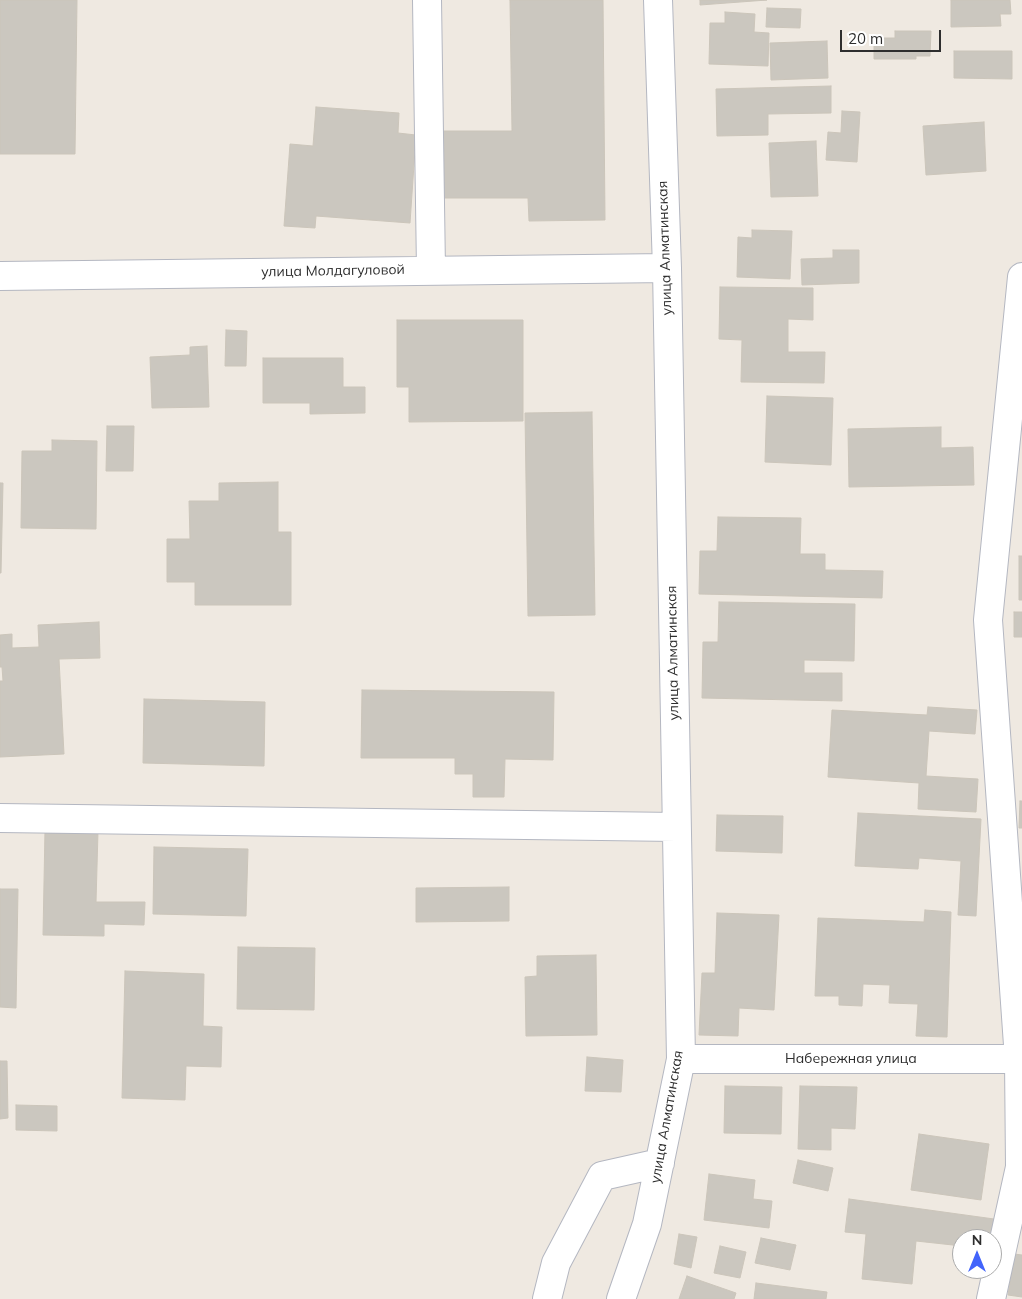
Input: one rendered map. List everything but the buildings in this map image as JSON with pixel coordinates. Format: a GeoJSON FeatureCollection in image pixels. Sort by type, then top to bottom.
{"type":"FeatureCollection","features":[{"type":"Feature","properties":{"kind":"street"},"geometry":{"type":"LineString","coordinates":[[427,0],[431,270]]}},
{"type":"Feature","properties":{"kind":"street","name":"улица Алматинская"},"geometry":{"type":"LineString","coordinates":[[621,1299],[647,1224],[680,1058],[666,268],[658,0]]}},
{"type":"Feature","properties":{"kind":"street","name":"улица Молдагуловой"},"geometry":{"type":"LineString","coordinates":[[0,276],[666,268]]}},
{"type":"Feature","properties":{"kind":"street"},"geometry":{"type":"LineString","coordinates":[[991,1299],[1020,1166],[1021,1058],[988,620],[1022,277]]}},
{"type":"Feature","properties":{"kind":"street"},"geometry":{"type":"LineString","coordinates":[[0,818],[676,827]]}},
{"type":"Feature","properties":{"kind":"street","name":"Набережная улица"},"geometry":{"type":"LineString","coordinates":[[680,1058],[1021,1058]]}},
{"type":"Feature","properties":{"kind":"street"},"geometry":{"type":"LineString","coordinates":[[547,1299],[556,1263],[602,1176],[660,1163]]}}]}
